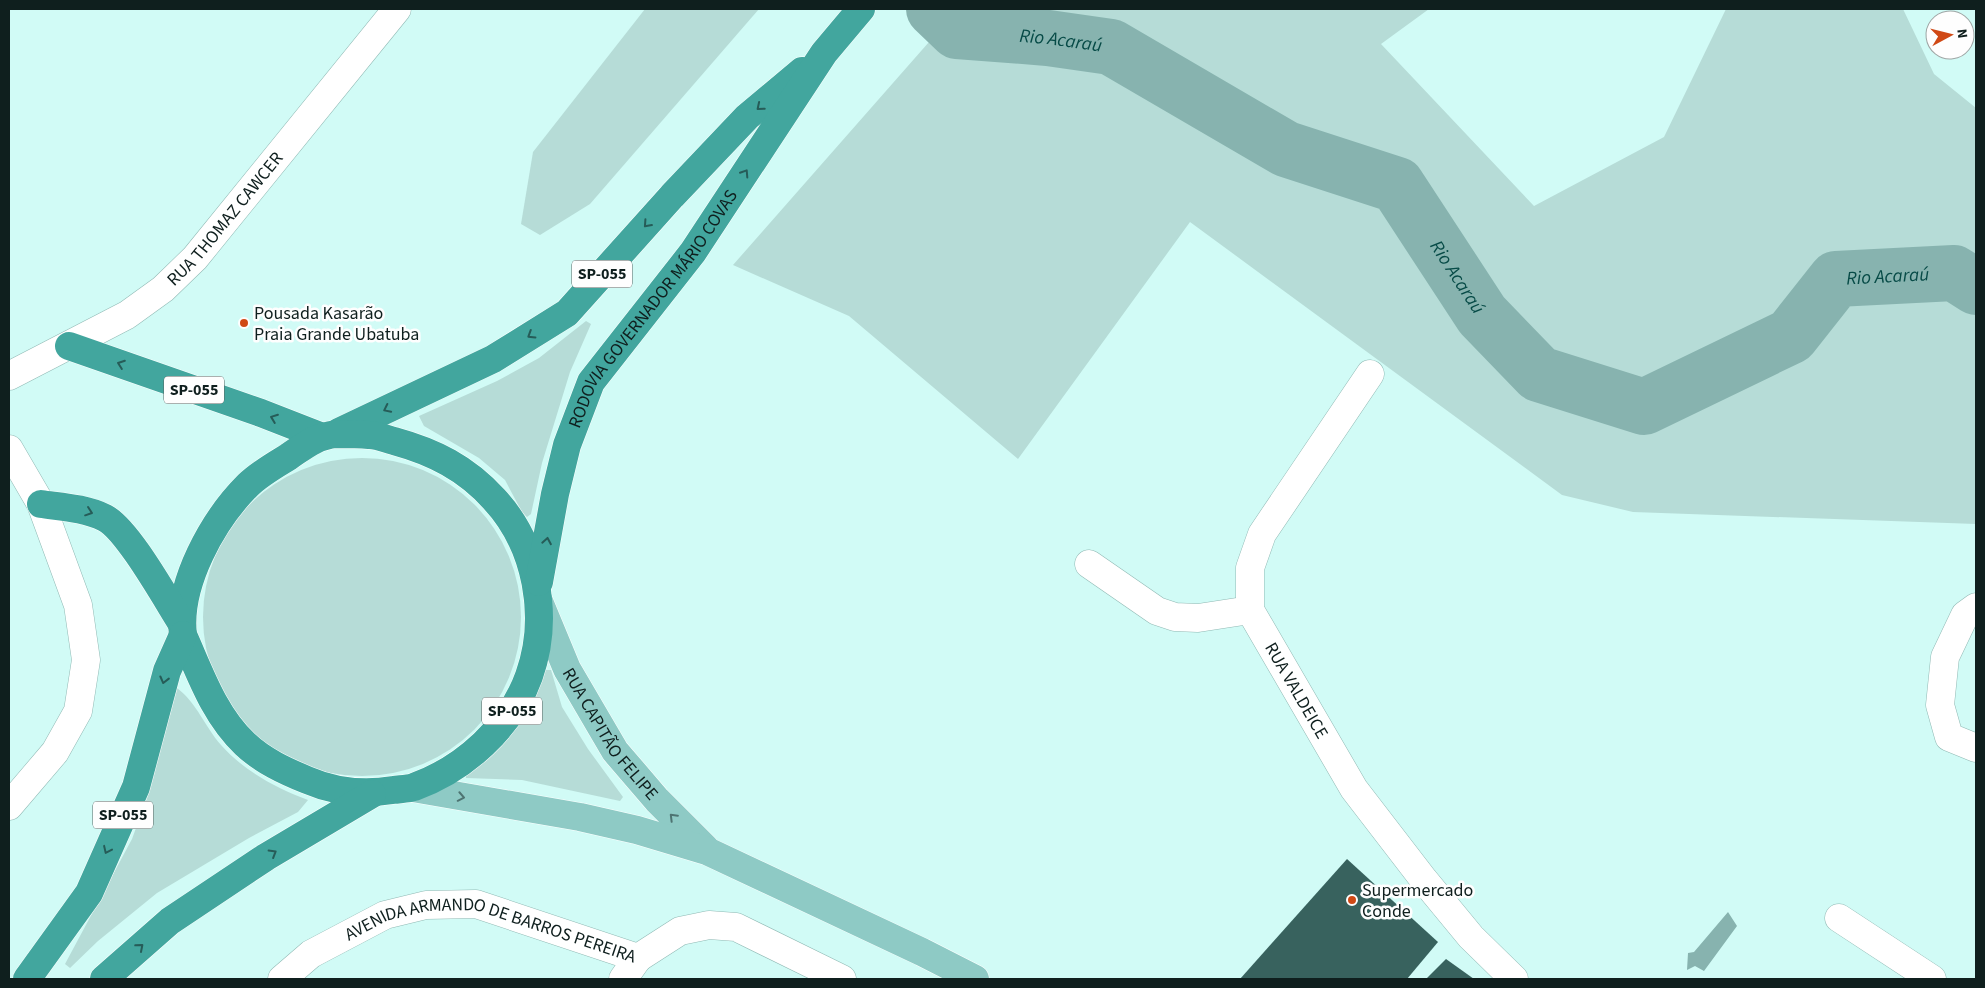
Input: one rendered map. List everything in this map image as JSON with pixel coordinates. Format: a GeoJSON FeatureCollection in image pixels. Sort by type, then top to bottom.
{"type":"FeatureCollection","features":[{"type":"Feature","properties":{"kind":"highway","name":"RODOVIA GOVERNADOR MÁRIO COVAS"},"geometry":{"type":"LineString","coordinates":[[182,629],[219,712],[246,744],[279,769],[321,786],[342,791],[372,794],[413,788],[442,774],[479,749],[508,716],[529,676],[539,633],[538,594],[554,494],[567,445],[591,382],[693,252],[824,53],[855,16]]}},
{"type":"Feature","properties":{"kind":"highway","name":"RODOVIA GOVERNADOR MÁRIO COVAS"},"geometry":{"type":"LineString","coordinates":[[27,979],[89,893],[136,787],[167,671],[182,629],[186,593],[202,552],[221,515],[249,484],[328,435],[493,359],[566,313],[672,196],[747,117],[824,53]]}},
{"type":"Feature","properties":{"kind":"highway","name":"SP-055"},"geometry":{"type":"LineString","coordinates":[[69,346],[328,435]]}},
{"type":"Feature","properties":{"kind":"highway","name":"RODOVIA GOVERNADOR MÁRIO COVAS"},"geometry":{"type":"LineString","coordinates":[[328,435],[372,435],[404,444],[443,458],[478,482],[506,512],[526,548],[538,594]]}},
{"type":"Feature","properties":{"kind":"highway","name":"SP-055"},"geometry":{"type":"LineString","coordinates":[[41,504],[83,510],[107,519],[129,541],[182,629]]}},
{"type":"Feature","properties":{"kind":"highway","name":"RODOVIA GOVERNADOR MÁRIO COVAS"},"geometry":{"type":"LineString","coordinates":[[104,979],[170,922],[266,857],[372,794]]}},
{"type":"Feature","properties":{"kind":"main road","name":"RUA CAPITÃO FELIPE"},"geometry":{"type":"LineString","coordinates":[[538,594],[567,668],[615,751],[657,800],[708,851]]}},
{"type":"Feature","properties":{"kind":"main road","name":"RUA CAPITÃO FELIPE"},"geometry":{"type":"LineString","coordinates":[[413,788],[618,826],[708,851],[975,979]]}},
{"type":"Feature","properties":{"kind":"street","name":"RUA THOMAZ CAWCER"},"geometry":{"type":"LineString","coordinates":[[9,376],[127,315],[162,289],[194,258],[397,9]]}},
{"type":"Feature","properties":{"kind":"street"},"geometry":{"type":"LineString","coordinates":[[1089,564],[1157,611],[1175,617],[1198,618],[1250,610],[1250,568],[1262,534],[1370,374]]}},
{"type":"Feature","properties":{"kind":"street"},"geometry":{"type":"LineString","coordinates":[[9,449],[41,504],[78,605],[86,660],[78,711],[55,752],[9,806]]}},
{"type":"Feature","properties":{"kind":"street"},"geometry":{"type":"LineString","coordinates":[[1976,607],[1965,615],[1945,656],[1940,705],[1949,737],[1976,748]]}},
{"type":"Feature","properties":{"kind":"street","name":"RUA VALDEICE"},"geometry":{"type":"LineString","coordinates":[[1250,610],[1354,789],[1424,880],[1471,937],[1514,979]]}},
{"type":"Feature","properties":{"kind":"street","name":"AVENIDA ARMANDO DE BARROS PEREIRA"},"geometry":{"type":"LineString","coordinates":[[282,979],[311,954],[385,915],[426,905],[476,904],[630,969],[680,931],[709,925],[736,927],[842,979]]}},
{"type":"Feature","properties":{"kind":"street"},"geometry":{"type":"LineString","coordinates":[[1839,918],[1932,979]]}},
{"type":"Feature","properties":{"kind":"shaded area"},"geometry":{"type":"Polygon","coordinates":[[[645,9],[759,9],[590,204],[540,235],[521,224],[533,152],[645,9]]]}},
{"type":"Feature","properties":{"kind":"shaded area"},"geometry":{"type":"Polygon","coordinates":[[[958,9],[1429,9],[1381,44],[1534,206],[1664,137],[1726,9],[1903,9],[1925,55],[1925,60],[1927,60],[1934,74],[1976,108],[1976,524],[1633,512],[1562,495],[1190,222],[1018,459],[849,316],[733,265],[958,9]]]}},
{"type":"Feature","properties":{"kind":"shaded area"},"geometry":{"type":"Polygon","coordinates":[[[586,321],[591,324],[570,372],[542,463],[531,514],[527,517],[522,512],[505,480],[479,458],[424,426],[419,416],[497,381],[539,358],[586,321]]]}},
{"type":"Feature","properties":{"kind":"shaded area"},"geometry":{"type":"Polygon","coordinates":[[[346,458],[378,458],[408,465],[437,476],[451,484],[475,504],[495,528],[509,556],[521,601],[521,633],[509,678],[495,706],[475,730],[451,750],[423,764],[378,776],[346,776],[301,764],[273,750],[249,730],[229,706],[215,678],[206,648],[203,633],[203,601],[215,556],[229,528],[249,504],[273,484],[301,470],[331,461],[346,458]]]}},
{"type":"Feature","properties":{"kind":"shaded area"},"geometry":{"type":"Polygon","coordinates":[[[543,670],[551,670],[562,707],[588,749],[623,797],[620,801],[522,780],[466,778],[466,771],[480,763],[505,742],[525,715],[543,670]]]}},
{"type":"Feature","properties":{"kind":"shaded area"},"geometry":{"type":"Polygon","coordinates":[[[177,688],[190,701],[215,738],[240,763],[272,784],[308,800],[298,812],[249,838],[157,893],[98,941],[70,968],[65,964],[132,839],[147,798],[177,688]]]}},
{"type":"Feature","properties":{"kind":"shaded area"},"geometry":{"type":"Polygon","coordinates":[[[1728,912],[1737,926],[1704,971],[1695,966],[1687,970],[1688,953],[1694,952],[1728,912]]]}},
{"type":"Feature","properties":{"kind":"building","name":"Supermercado Conde"},"geometry":{"type":"Polygon","coordinates":[[[1347,859],[1438,942],[1407,979],[1240,979],[1347,859]]]}},
{"type":"Feature","properties":{"kind":"building"},"geometry":{"type":"Polygon","coordinates":[[[1446,959],[1474,979],[1426,979],[1446,959]]]}},
{"type":"Feature","properties":{"kind":"waterway","name":"Rio Acaraú"},"geometry":{"type":"LineString","coordinates":[[934,9],[957,31],[1048,38],[1111,47],[1286,149],[1397,185],[1482,315],[1539,374],[1644,407],[1791,336],[1836,279],[1954,273],[1976,287]]}},
{"type":"Feature","properties":{"kind":"place","name":"Pousada Kasarão Praia Grande Ubatuba"},"geometry":{"type":"Point","coordinates":[244,323]}},
{"type":"Feature","properties":{"kind":"place","name":"Supermercado Conde"},"geometry":{"type":"Point","coordinates":[1352,900]}}]}
